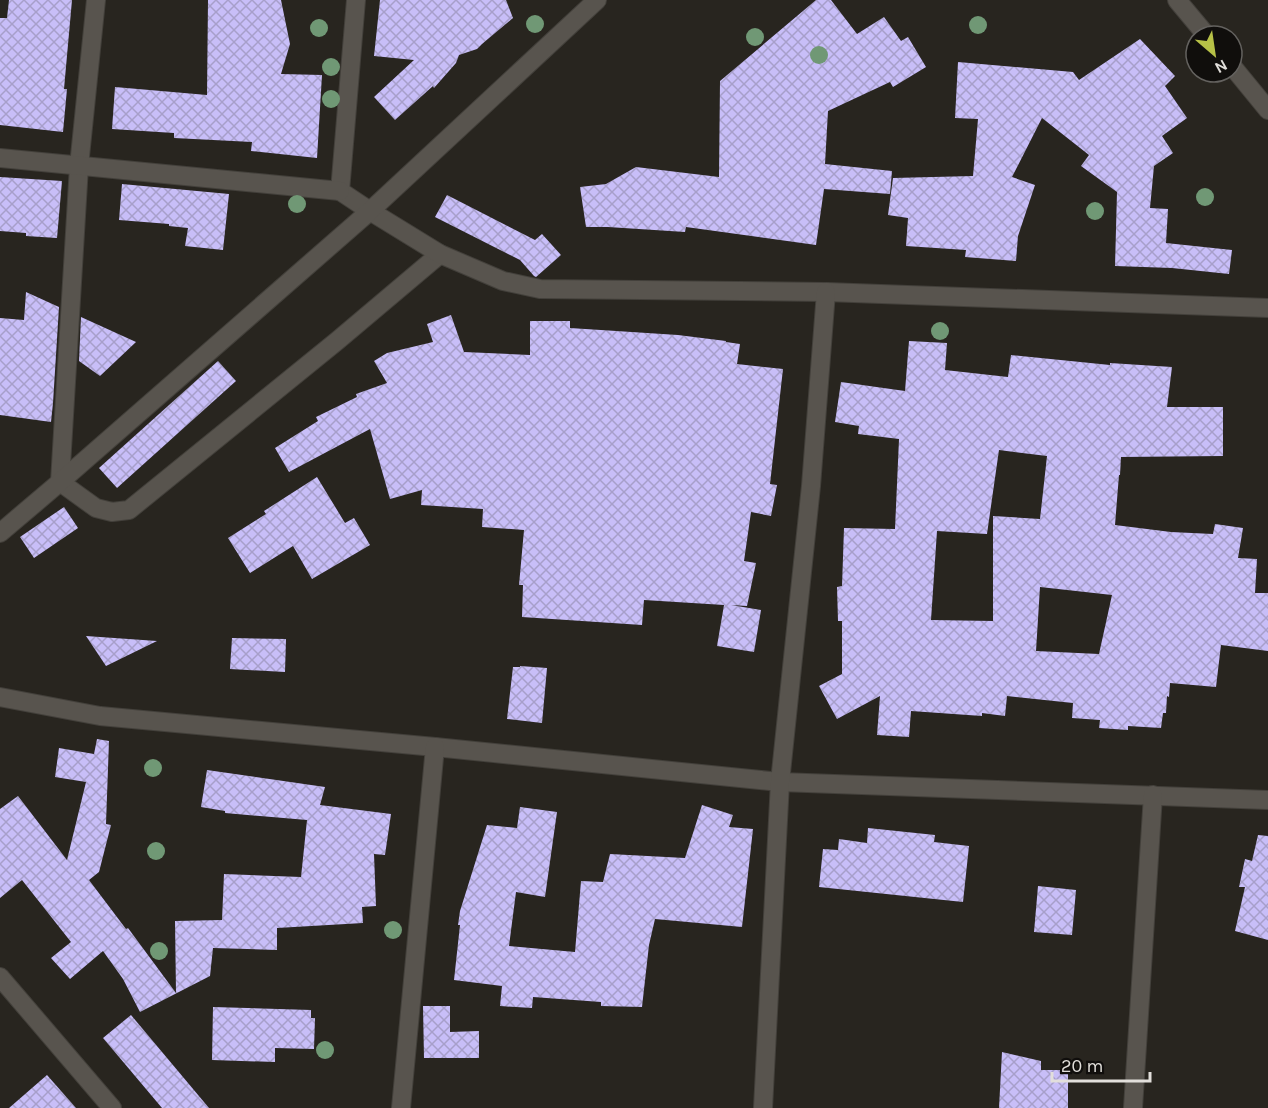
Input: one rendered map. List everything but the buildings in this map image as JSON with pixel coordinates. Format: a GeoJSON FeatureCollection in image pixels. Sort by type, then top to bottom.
{"type":"FeatureCollection","features":[{"type":"Feature","properties":{"kind":"street"},"geometry":{"type":"LineString","coordinates":[[60,482],[79,166],[96,0]]}},
{"type":"Feature","properties":{"kind":"street"},"geometry":{"type":"LineString","coordinates":[[340,190],[356,0]]}},
{"type":"Feature","properties":{"kind":"street"},"geometry":{"type":"LineString","coordinates":[[0,532],[370,211],[597,0]]}},
{"type":"Feature","properties":{"kind":"street"},"geometry":{"type":"LineString","coordinates":[[1177,0],[1197,24]]}},
{"type":"Feature","properties":{"kind":"street"},"geometry":{"type":"LineString","coordinates":[[1244,81],[1268,110]]}},
{"type":"Feature","properties":{"kind":"street"},"geometry":{"type":"LineString","coordinates":[[0,158],[340,190],[440,254],[503,281],[540,290],[826,292],[1268,308]]}},
{"type":"Feature","properties":{"kind":"street"},"geometry":{"type":"LineString","coordinates":[[60,482],[96,508],[112,512],[129,510],[440,254]]}},
{"type":"Feature","properties":{"kind":"street"},"geometry":{"type":"LineString","coordinates":[[763,1108],[780,783],[811,486],[826,292]]}},
{"type":"Feature","properties":{"kind":"street"},"geometry":{"type":"LineString","coordinates":[[0,697],[100,716],[435,747],[780,783],[1268,800]]}},
{"type":"Feature","properties":{"kind":"street"},"geometry":{"type":"LineString","coordinates":[[401,1108],[435,747]]}},
{"type":"Feature","properties":{"kind":"street"},"geometry":{"type":"LineString","coordinates":[[1133,1108],[1153,795]]}},
{"type":"Feature","properties":{"kind":"street"},"geometry":{"type":"LineString","coordinates":[[0,977],[112,1108]]}}]}
